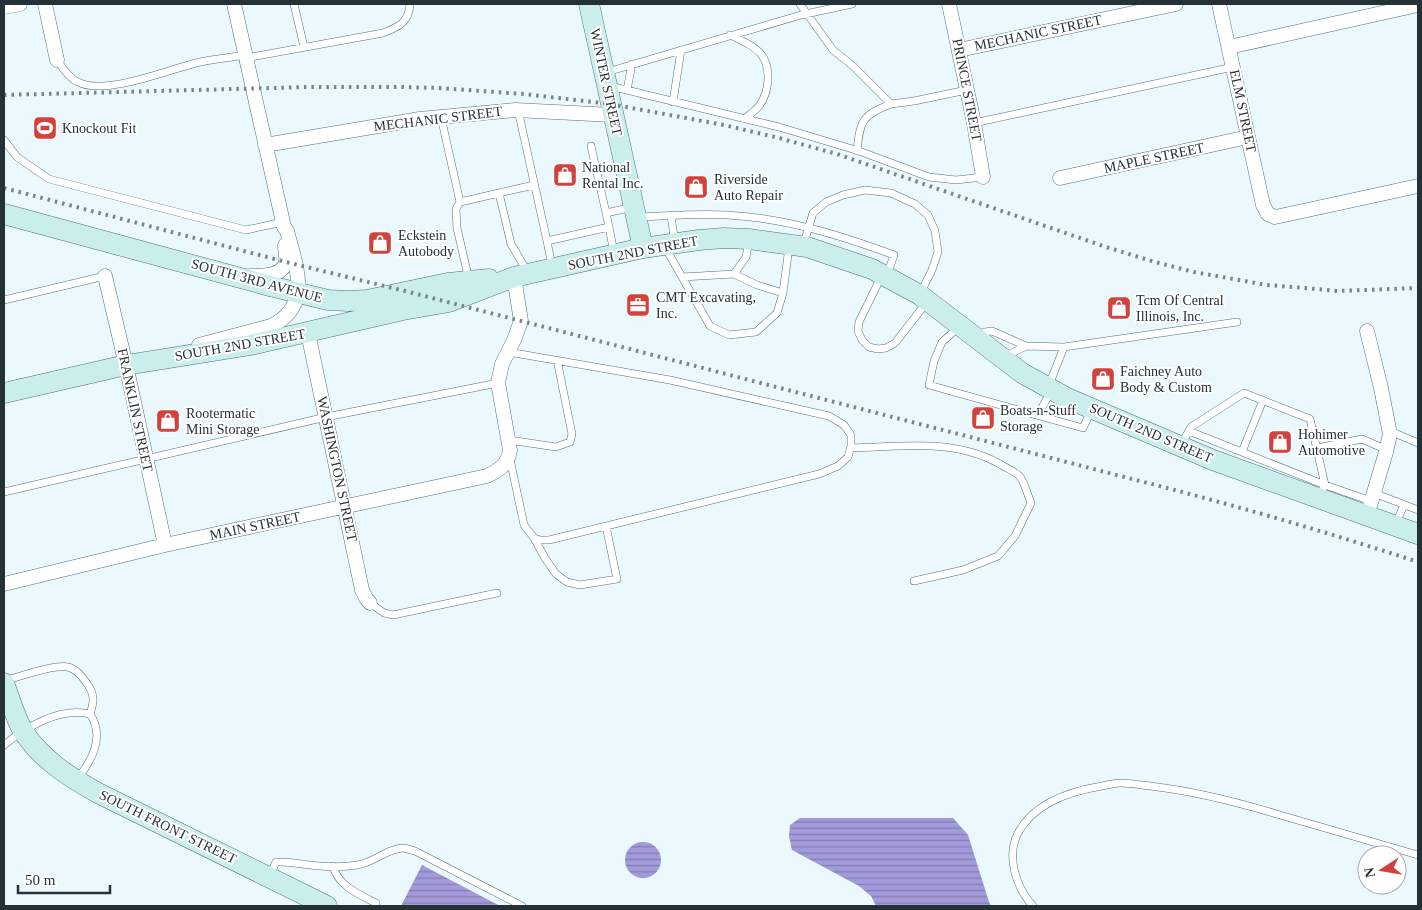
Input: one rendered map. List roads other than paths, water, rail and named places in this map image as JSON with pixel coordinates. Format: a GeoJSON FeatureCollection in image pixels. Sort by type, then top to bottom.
{"type":"FeatureCollection","features":[{"type":"Feature","properties":{"kind":"main road","name":"WINTER STREET"},"geometry":{"type":"LineString","coordinates":[[588,4],[643,248]]}},
{"type":"Feature","properties":{"kind":"main road","name":"SOUTH 3RD AVENUE"},"geometry":{"type":"LineString","coordinates":[[4,214],[328,300],[362,301],[448,283],[471,287],[521,276]]}},
{"type":"Feature","properties":{"kind":"main road","name":"SOUTH 2ND STREET"},"geometry":{"type":"LineString","coordinates":[[521,276],[614,254],[669,244],[724,238],[749,239],[796,246],[857,264],[884,275],[924,298],[1022,373],[1092,408],[1185,438],[1214,460],[1276,474],[1322,491],[1370,503],[1395,526],[1418,534]]}},
{"type":"Feature","properties":{"kind":"main road","name":"SOUTH 2ND STREET"},"geometry":{"type":"LineString","coordinates":[[4,393],[134,363],[231,349],[403,310],[449,302],[471,287]]}},
{"type":"Feature","properties":{"kind":"main road","name":"SOUTH FRONT STREET"},"geometry":{"type":"LineString","coordinates":[[4,682],[23,730],[47,759],[76,781],[327,906]]}},
{"type":"Feature","properties":{"kind":"street"},"geometry":{"type":"LineString","coordinates":[[4,7],[20,4]]}},
{"type":"Feature","properties":{"kind":"street"},"geometry":{"type":"LineString","coordinates":[[45,4],[57,60]]}},
{"type":"Feature","properties":{"kind":"street"},"geometry":{"type":"LineString","coordinates":[[134,363],[271,326],[284,318],[292,310],[298,293],[297,270],[265,145],[234,4]]}},
{"type":"Feature","properties":{"kind":"street","name":"PRINCE STREET"},"geometry":{"type":"LineString","coordinates":[[948,4],[974,123],[983,177]]}},
{"type":"Feature","properties":{"kind":"street","name":"MECHANIC STREET"},"geometry":{"type":"LineString","coordinates":[[959,50],[1176,4]]}},
{"type":"Feature","properties":{"kind":"street","name":"ELM STREET"},"geometry":{"type":"LineString","coordinates":[[1219,4],[1263,205],[1271,216],[1280,216],[1418,186]]}},
{"type":"Feature","properties":{"kind":"street"},"geometry":{"type":"LineString","coordinates":[[1229,47],[1418,5]]}},
{"type":"Feature","properties":{"kind":"street","name":"MECHANIC STREET"},"geometry":{"type":"LineString","coordinates":[[265,145],[410,121],[518,110],[613,116]]}},
{"type":"Feature","properties":{"kind":"street","name":"MAPLE STREET"},"geometry":{"type":"LineString","coordinates":[[1060,178],[1248,137]]}},
{"type":"Feature","properties":{"kind":"street"},"geometry":{"type":"LineString","coordinates":[[226,274],[265,276],[276,273],[282,268],[286,262],[284,225]]}},
{"type":"Feature","properties":{"kind":"street","name":"FRANKLIN STREET"},"geometry":{"type":"LineString","coordinates":[[105,276],[134,363],[146,459],[165,545]]}},
{"type":"Feature","properties":{"kind":"street"},"geometry":{"type":"LineString","coordinates":[[507,461],[509,440],[498,383],[502,364],[518,332],[520,321],[518,300],[521,276]]}},
{"type":"Feature","properties":{"kind":"street"},"geometry":{"type":"LineString","coordinates":[[1367,330],[1390,431],[1387,450],[1370,503]]}},
{"type":"Feature","properties":{"kind":"street","name":"WASHINGTON STREET"},"geometry":{"type":"LineString","coordinates":[[308,333],[362,590],[370,603]]}},
{"type":"Feature","properties":{"kind":"street","name":"MAIN STREET"},"geometry":{"type":"LineString","coordinates":[[4,584],[165,545],[487,476],[507,461]]}},
{"type":"Feature","properties":{"kind":"lane"},"geometry":{"type":"LineString","coordinates":[[294,4],[304,47]]}},
{"type":"Feature","properties":{"kind":"lane"},"geometry":{"type":"LineString","coordinates":[[57,60],[62,68],[77,82],[99,87],[138,80],[197,63],[383,33],[398,28],[410,11],[410,4]]}},
{"type":"Feature","properties":{"kind":"lane"},"geometry":{"type":"LineString","coordinates":[[800,4],[833,50],[853,66],[890,104]]}},
{"type":"Feature","properties":{"kind":"lane"},"geometry":{"type":"LineString","coordinates":[[605,79],[632,64],[808,13],[852,4]]}},
{"type":"Feature","properties":{"kind":"lane"},"geometry":{"type":"LineString","coordinates":[[730,35],[748,44],[761,54],[767,66],[768,79],[765,95],[759,107],[744,119]]}},
{"type":"Feature","properties":{"kind":"lane"},"geometry":{"type":"LineString","coordinates":[[673,102],[681,50]]}},
{"type":"Feature","properties":{"kind":"lane"},"geometry":{"type":"LineString","coordinates":[[627,90],[632,64]]}},
{"type":"Feature","properties":{"kind":"lane"},"geometry":{"type":"LineString","coordinates":[[974,123],[1233,67]]}},
{"type":"Feature","properties":{"kind":"lane"},"geometry":{"type":"LineString","coordinates":[[605,79],[627,90],[779,127],[892,162],[929,177],[956,180],[983,177]]}},
{"type":"Feature","properties":{"kind":"lane"},"geometry":{"type":"LineString","coordinates":[[856,151],[859,132],[865,118],[874,110],[890,104],[967,90]]}},
{"type":"Feature","properties":{"kind":"lane"},"geometry":{"type":"LineString","coordinates":[[518,110],[552,268]]}},
{"type":"Feature","properties":{"kind":"lane"},"geometry":{"type":"LineString","coordinates":[[440,117],[460,202],[456,209],[457,228],[471,287]]}},
{"type":"Feature","properties":{"kind":"lane"},"geometry":{"type":"LineString","coordinates":[[4,140],[17,157],[49,179],[246,230],[284,225]]}},
{"type":"Feature","properties":{"kind":"lane"},"geometry":{"type":"LineString","coordinates":[[591,146],[614,254]]}},
{"type":"Feature","properties":{"kind":"lane"},"geometry":{"type":"LineString","coordinates":[[460,202],[534,185]]}},
{"type":"Feature","properties":{"kind":"lane"},"geometry":{"type":"LineString","coordinates":[[606,213],[635,212],[671,216],[725,214],[764,218],[809,227],[857,241],[894,255],[859,322],[858,331],[862,340],[869,347],[878,349],[886,348],[896,343],[924,298],[938,252],[935,231],[928,214],[915,204],[891,193],[865,190],[850,193],[826,202],[813,213],[809,227],[796,246],[777,313],[756,332],[729,335],[710,326],[682,278],[669,244],[671,216]]}},
{"type":"Feature","properties":{"kind":"lane"},"geometry":{"type":"LineString","coordinates":[[499,193],[521,276]]}},
{"type":"Feature","properties":{"kind":"lane"},"geometry":{"type":"LineString","coordinates":[[546,240],[609,227]]}},
{"type":"Feature","properties":{"kind":"lane"},"geometry":{"type":"LineString","coordinates":[[734,274],[746,257],[749,239]]}},
{"type":"Feature","properties":{"kind":"lane"},"geometry":{"type":"LineString","coordinates":[[682,278],[734,274],[757,285],[783,293]]}},
{"type":"Feature","properties":{"kind":"lane"},"geometry":{"type":"LineString","coordinates":[[4,300],[105,276]]}},
{"type":"Feature","properties":{"kind":"lane"},"geometry":{"type":"LineString","coordinates":[[1092,408],[1083,428],[929,385],[934,361],[942,342],[967,331],[992,331],[1026,346],[1064,348],[1237,322]]}},
{"type":"Feature","properties":{"kind":"lane"},"geometry":{"type":"LineString","coordinates":[[1002,358],[1026,346]]}},
{"type":"Feature","properties":{"kind":"lane"},"geometry":{"type":"LineString","coordinates":[[1038,415],[1064,348]]}},
{"type":"Feature","properties":{"kind":"lane"},"geometry":{"type":"LineString","coordinates":[[508,352],[670,380],[829,416],[844,425],[851,435],[851,448],[848,457],[838,466],[819,474],[549,540],[534,538]]}},
{"type":"Feature","properties":{"kind":"lane"},"geometry":{"type":"LineString","coordinates":[[509,440],[556,447],[570,442],[572,434],[557,360]]}},
{"type":"Feature","properties":{"kind":"lane"},"geometry":{"type":"LineString","coordinates":[[4,492],[326,417],[498,383]]}},
{"type":"Feature","properties":{"kind":"lane"},"geometry":{"type":"LineString","coordinates":[[1276,474],[1242,452],[1185,438],[1191,427],[1244,393],[1310,419],[1317,448],[1322,491]]}},
{"type":"Feature","properties":{"kind":"lane"},"geometry":{"type":"LineString","coordinates":[[1242,452],[1262,400]]}},
{"type":"Feature","properties":{"kind":"lane"},"geometry":{"type":"LineString","coordinates":[[1390,431],[1418,443]]}},
{"type":"Feature","properties":{"kind":"lane"},"geometry":{"type":"LineString","coordinates":[[1317,448],[1362,439],[1387,450]]}},
{"type":"Feature","properties":{"kind":"lane"},"geometry":{"type":"LineString","coordinates":[[851,448],[893,448],[925,445],[963,450],[992,459],[1020,476],[1031,503],[1015,536],[998,556],[963,570],[914,581]]}},
{"type":"Feature","properties":{"kind":"lane"},"geometry":{"type":"LineString","coordinates":[[507,461],[524,525],[556,574],[567,582],[580,585],[617,579],[606,526]]}},
{"type":"Feature","properties":{"kind":"lane"},"geometry":{"type":"LineString","coordinates":[[1370,503],[1404,505],[1418,510]]}},
{"type":"Feature","properties":{"kind":"lane"},"geometry":{"type":"LineString","coordinates":[[1395,526],[1404,505]]}},
{"type":"Feature","properties":{"kind":"lane"},"geometry":{"type":"LineString","coordinates":[[370,603],[384,613],[393,615],[497,593]]}},
{"type":"Feature","properties":{"kind":"lane"},"geometry":{"type":"LineString","coordinates":[[4,682],[56,667],[69,667],[77,672],[91,691],[94,702],[90,714]]}},
{"type":"Feature","properties":{"kind":"lane"},"geometry":{"type":"LineString","coordinates":[[4,745],[23,730],[58,715],[80,712],[90,714],[95,722],[94,754],[76,781]]}},
{"type":"Feature","properties":{"kind":"lane"},"geometry":{"type":"LineString","coordinates":[[1033,906],[1019,885],[1013,850],[1017,835],[1025,822],[1037,811],[1058,798],[1087,788],[1120,783],[1170,788],[1226,799],[1418,856]]}},
{"type":"Feature","properties":{"kind":"lane"},"geometry":{"type":"LineString","coordinates":[[269,877],[276,862],[286,861],[319,866],[358,865],[374,861],[385,854],[404,848],[415,851],[522,906]]}},
{"type":"Feature","properties":{"kind":"lane"},"geometry":{"type":"LineString","coordinates":[[333,866],[335,873],[349,888],[376,903]]}},
{"type":"Feature","properties":{"kind":"railway"},"geometry":{"type":"LineString","coordinates":[[4,95],[310,87],[400,87],[524,94],[610,104],[724,125],[837,154],[1106,247],[1194,272],[1267,285],[1338,291],[1418,288]]}},
{"type":"Feature","properties":{"kind":"railway"},"geometry":{"type":"LineString","coordinates":[[4,188],[1175,490],[1245,509],[1418,562]]}},
{"type":"Feature","properties":{"kind":"place","name":"Knockout Fit"},"geometry":{"type":"Point","coordinates":[45,128]}},
{"type":"Feature","properties":{"kind":"place","name":"National Rental Inc."},"geometry":{"type":"Point","coordinates":[565,175]}},
{"type":"Feature","properties":{"kind":"place","name":"Riverside Auto Repair"},"geometry":{"type":"Point","coordinates":[696,187]}},
{"type":"Feature","properties":{"kind":"place","name":"Eckstein Autobody"},"geometry":{"type":"Point","coordinates":[380,243]}},
{"type":"Feature","properties":{"kind":"place","name":"CMT Excavating, Inc."},"geometry":{"type":"Point","coordinates":[638,305]}},
{"type":"Feature","properties":{"kind":"place","name":"Tcm Of Central Illinois, Inc."},"geometry":{"type":"Point","coordinates":[1119,308]}},
{"type":"Feature","properties":{"kind":"place","name":"Faichney Auto Body & Custom"},"geometry":{"type":"Point","coordinates":[1103,379]}},
{"type":"Feature","properties":{"kind":"place","name":"Boats-n-Stuff Storage"},"geometry":{"type":"Point","coordinates":[983,418]}},
{"type":"Feature","properties":{"kind":"place","name":"Rootermatic Mini Storage"},"geometry":{"type":"Point","coordinates":[168,421]}},
{"type":"Feature","properties":{"kind":"place","name":"Hohimer Automotive"},"geometry":{"type":"Point","coordinates":[1280,442]}}]}
